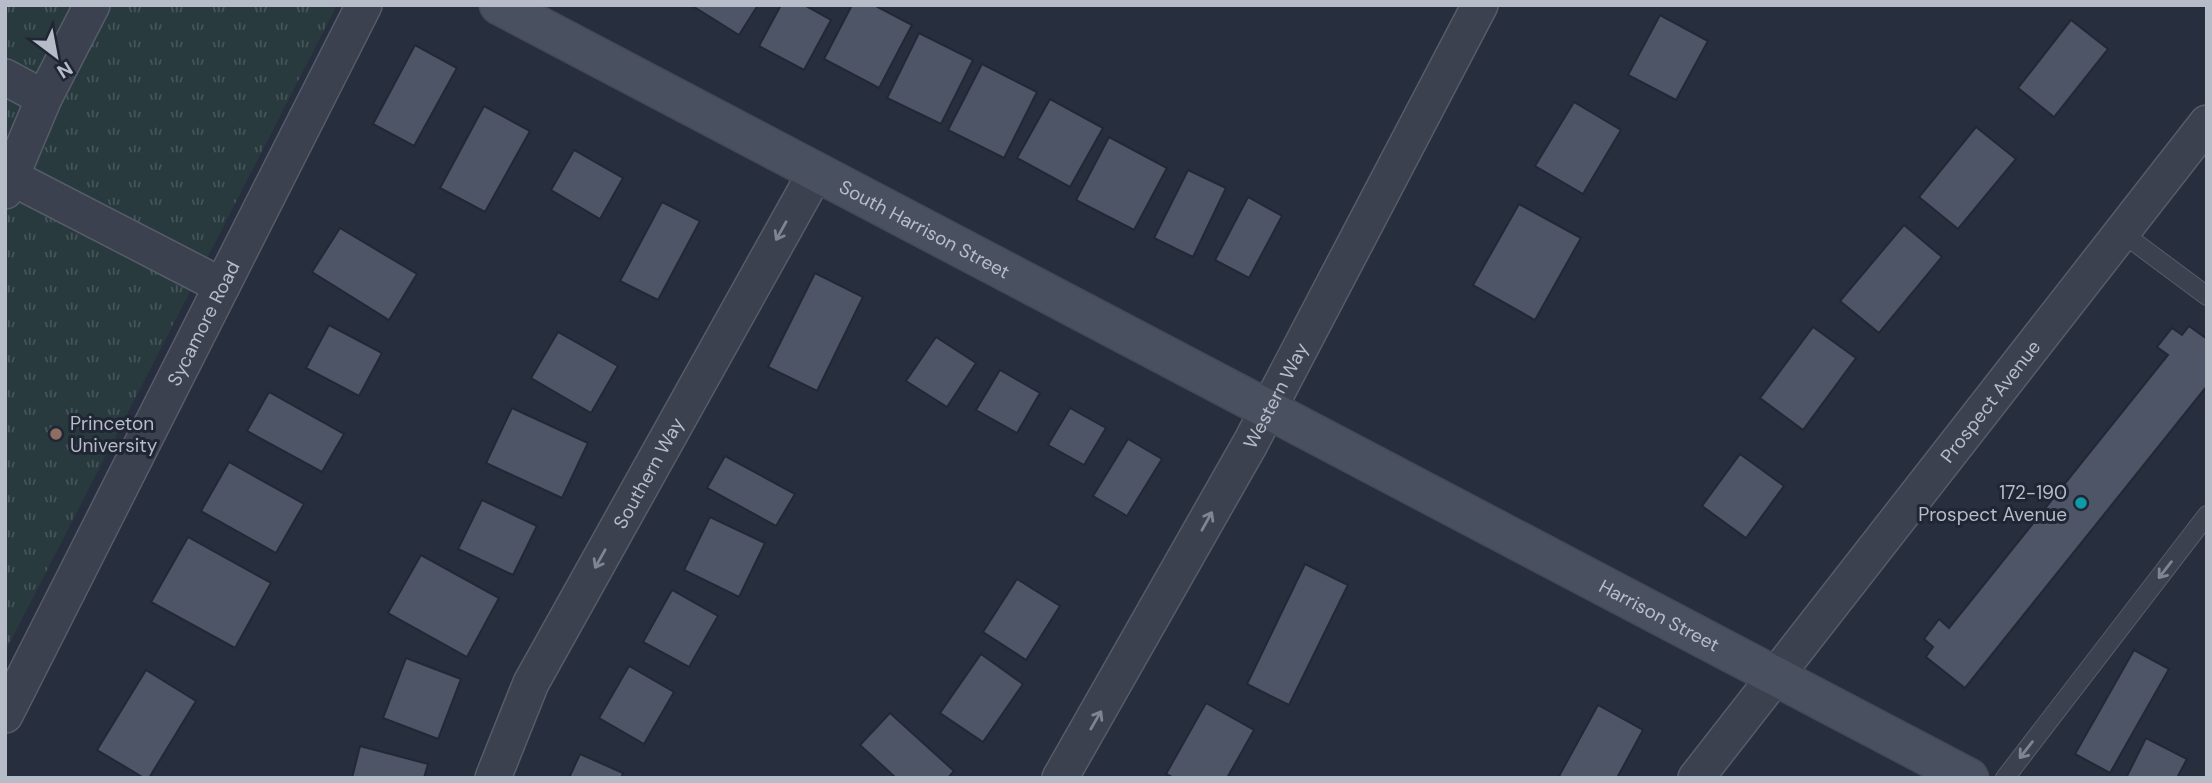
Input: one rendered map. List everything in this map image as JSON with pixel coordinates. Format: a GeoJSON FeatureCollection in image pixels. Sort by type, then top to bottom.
{"type":"FeatureCollection","features":[{"type":"Feature","properties":{"kind":"street"},"geometry":{"type":"LineString","coordinates":[[92,5],[44,98],[8,184],[222,286]]}},
{"type":"Feature","properties":{"kind":"street","name":"Sycamore Road"},"geometry":{"type":"LineString","coordinates":[[5,715],[364,5]]}},
{"type":"Feature","properties":{"kind":"street","name":"South Harrison Street"},"geometry":{"type":"LineString","coordinates":[[499,5],[1349,453]]}},
{"type":"Feature","properties":{"kind":"street","name":"Western Way"},"geometry":{"type":"LineString","coordinates":[[1060,778],[1120,678],[1268,409],[1480,5]]}},
{"type":"Feature","properties":{"kind":"street"},"geometry":{"type":"LineString","coordinates":[[5,78],[44,98]]}},
{"type":"Feature","properties":{"kind":"street","name":"Prospect Avenue"},"geometry":{"type":"LineString","coordinates":[[1696,778],[2207,123]]}},
{"type":"Feature","properties":{"kind":"street","name":"Southern Way"},"geometry":{"type":"LineString","coordinates":[[493,778],[531,683],[816,172]]}},
{"type":"Feature","properties":{"kind":"street","name":"Harrison Street"},"geometry":{"type":"LineString","coordinates":[[1349,453],[1969,778]]}},
{"type":"Feature","properties":{"kind":"lane"},"geometry":{"type":"LineString","coordinates":[[2121,232],[2207,296]]}},
{"type":"Feature","properties":{"kind":"lane"},"geometry":{"type":"LineString","coordinates":[[2005,778],[2206,516]]}},
{"type":"Feature","properties":{"kind":"green space","name":"Princeton University"},"geometry":{"type":"Polygon","coordinates":[[[5,5],[337,5],[5,652],[5,5]]]}},
{"type":"Feature","properties":{"kind":"building"},"geometry":{"type":"Polygon","coordinates":[[[691,5],[758,5],[739,35],[691,5]]]}},
{"type":"Feature","properties":{"kind":"building"},"geometry":{"type":"Polygon","coordinates":[[[781,5],[804,5],[831,20],[804,70],[759,46],[781,5]]]}},
{"type":"Feature","properties":{"kind":"building"},"geometry":{"type":"Polygon","coordinates":[[[852,5],[874,5],[912,25],[879,88],[824,59],[852,5]]]}},
{"type":"Feature","properties":{"kind":"building"},"geometry":{"type":"Polygon","coordinates":[[[1660,15],[1708,41],[1676,100],[1628,75],[1660,15]]]}},
{"type":"Feature","properties":{"kind":"building"},"geometry":{"type":"Polygon","coordinates":[[[2071,20],[2108,49],[2054,117],[2018,88],[2071,20]]]}},
{"type":"Feature","properties":{"kind":"building"},"geometry":{"type":"Polygon","coordinates":[[[919,33],[973,60],[941,124],[887,98],[919,33]]]}},
{"type":"Feature","properties":{"kind":"building"},"geometry":{"type":"Polygon","coordinates":[[[415,45],[457,68],[414,146],[373,124],[415,45]]]}},
{"type":"Feature","properties":{"kind":"building"},"geometry":{"type":"Polygon","coordinates":[[[982,64],[1037,92],[1004,158],[948,130],[982,64]]]}},
{"type":"Feature","properties":{"kind":"building"},"geometry":{"type":"Polygon","coordinates":[[[1050,99],[1103,128],[1070,187],[1017,158],[1050,99]]]}},
{"type":"Feature","properties":{"kind":"building"},"geometry":{"type":"Polygon","coordinates":[[[1574,102],[1621,130],[1583,194],[1535,166],[1574,102]]]}},
{"type":"Feature","properties":{"kind":"building"},"geometry":{"type":"Polygon","coordinates":[[[484,106],[530,131],[485,212],[440,188],[484,106]]]}},
{"type":"Feature","properties":{"kind":"building"},"geometry":{"type":"Polygon","coordinates":[[[1976,127],[2016,159],[1958,229],[1919,197],[1976,127]]]}},
{"type":"Feature","properties":{"kind":"building"},"geometry":{"type":"Polygon","coordinates":[[[1109,137],[1167,168],[1134,230],[1076,200],[1109,137]]]}},
{"type":"Feature","properties":{"kind":"building"},"geometry":{"type":"Polygon","coordinates":[[[574,150],[623,178],[600,219],[551,190],[574,150]]]}},
{"type":"Feature","properties":{"kind":"building"},"geometry":{"type":"Polygon","coordinates":[[[1188,170],[1226,188],[1193,257],[1154,238],[1188,170]]]}},
{"type":"Feature","properties":{"kind":"building"},"geometry":{"type":"Polygon","coordinates":[[[1248,197],[1282,216],[1249,278],[1215,260],[1248,197]]]}},
{"type":"Feature","properties":{"kind":"building"},"geometry":{"type":"Polygon","coordinates":[[[662,202],[700,221],[658,300],[620,281],[662,202]]]}},
{"type":"Feature","properties":{"kind":"building"},"geometry":{"type":"Polygon","coordinates":[[[1519,204],[1581,238],[1535,320],[1473,285],[1519,204]]]}},
{"type":"Feature","properties":{"kind":"building"},"geometry":{"type":"Polygon","coordinates":[[[1904,225],[1942,257],[1879,333],[1840,301],[1904,225]]]}},
{"type":"Feature","properties":{"kind":"building"},"geometry":{"type":"Polygon","coordinates":[[[340,228],[417,274],[389,320],[312,272],[340,228]]]}},
{"type":"Feature","properties":{"kind":"building"},"geometry":{"type":"Polygon","coordinates":[[[815,273],[863,297],[817,391],[768,367],[815,273]]]}},
{"type":"Feature","properties":{"kind":"building"},"geometry":{"type":"Polygon","coordinates":[[[329,325],[382,353],[359,396],[306,368],[329,325]]]}},
{"type":"Feature","properties":{"kind":"building","name":"172-190 Prospect Avenue"},"geometry":{"type":"Polygon","coordinates":[[[2189,326],[2207,339],[2207,386],[1965,688],[1926,657],[1933,647],[1924,639],[1939,619],[1949,628],[2168,355],[2157,347],[2172,328],[2182,335],[2189,326]]]}},
{"type":"Feature","properties":{"kind":"building"},"geometry":{"type":"Polygon","coordinates":[[[1813,327],[1856,358],[1803,430],[1760,398],[1813,327]]]}},
{"type":"Feature","properties":{"kind":"building"},"geometry":{"type":"Polygon","coordinates":[[[558,332],[618,366],[591,413],[531,378],[558,332]]]}},
{"type":"Feature","properties":{"kind":"building"},"geometry":{"type":"Polygon","coordinates":[[[936,337],[976,363],[947,407],[906,381],[936,337]]]}},
{"type":"Feature","properties":{"kind":"building"},"geometry":{"type":"Polygon","coordinates":[[[1000,370],[1040,393],[1017,433],[976,410],[1000,370]]]}},
{"type":"Feature","properties":{"kind":"building"},"geometry":{"type":"Polygon","coordinates":[[[269,392],[344,434],[322,472],[247,431],[269,392]]]}},
{"type":"Feature","properties":{"kind":"building"},"geometry":{"type":"Polygon","coordinates":[[[512,408],[588,443],[562,498],[486,463],[512,408]]]}},
{"type":"Feature","properties":{"kind":"building"},"geometry":{"type":"Polygon","coordinates":[[[1070,408],[1106,428],[1084,465],[1048,445],[1070,408]]]}},
{"type":"Feature","properties":{"kind":"building"},"geometry":{"type":"Polygon","coordinates":[[[1128,439],[1162,459],[1127,516],[1093,496],[1128,439]]]}},
{"type":"Feature","properties":{"kind":"building"},"geometry":{"type":"Polygon","coordinates":[[[1740,454],[1784,486],[1746,538],[1702,506],[1740,454]]]}},
{"type":"Feature","properties":{"kind":"building"},"geometry":{"type":"Polygon","coordinates":[[[725,456],[795,494],[776,526],[707,488],[725,456]]]}},
{"type":"Feature","properties":{"kind":"building"},"geometry":{"type":"Polygon","coordinates":[[[229,462],[304,504],[276,553],[201,511],[229,462]]]}},
{"type":"Feature","properties":{"kind":"building"},"geometry":{"type":"Polygon","coordinates":[[[482,500],[537,526],[513,575],[458,549],[482,500]]]}},
{"type":"Feature","properties":{"kind":"building"},"geometry":{"type":"Polygon","coordinates":[[[710,517],[765,543],[739,597],[684,570],[710,517]]]}},
{"type":"Feature","properties":{"kind":"building"},"geometry":{"type":"Polygon","coordinates":[[[188,537],[271,583],[235,648],[151,602],[188,537]]]}},
{"type":"Feature","properties":{"kind":"building"},"geometry":{"type":"Polygon","coordinates":[[[421,555],[499,598],[467,657],[388,613],[421,555]]]}},
{"type":"Feature","properties":{"kind":"building"},"geometry":{"type":"Polygon","coordinates":[[[1305,564],[1348,585],[1289,705],[1247,684],[1305,564]]]}},
{"type":"Feature","properties":{"kind":"building"},"geometry":{"type":"Polygon","coordinates":[[[1017,579],[1060,606],[1026,660],[983,632],[1017,579]]]}},
{"type":"Feature","properties":{"kind":"building"},"geometry":{"type":"Polygon","coordinates":[[[672,590],[718,616],[689,667],[643,642],[672,590]]]}},
{"type":"Feature","properties":{"kind":"building"},"geometry":{"type":"Polygon","coordinates":[[[2134,650],[2169,669],[2110,773],[2075,754],[2134,650]]]}},
{"type":"Feature","properties":{"kind":"building"},"geometry":{"type":"Polygon","coordinates":[[[981,654],[1023,684],[983,742],[940,713],[981,654]]]}},
{"type":"Feature","properties":{"kind":"building"},"geometry":{"type":"Polygon","coordinates":[[[406,658],[461,679],[438,739],[383,718],[406,658]]]}},
{"type":"Feature","properties":{"kind":"building"},"geometry":{"type":"Polygon","coordinates":[[[629,666],[674,692],[644,744],[599,718],[629,666]]]}},
{"type":"Feature","properties":{"kind":"building"},"geometry":{"type":"Polygon","coordinates":[[[146,670],[196,701],[149,778],[144,778],[97,750],[146,670]]]}},
{"type":"Feature","properties":{"kind":"building"},"geometry":{"type":"Polygon","coordinates":[[[1206,703],[1254,730],[1227,778],[1174,778],[1166,774],[1206,703]]]}},
{"type":"Feature","properties":{"kind":"building"},"geometry":{"type":"Polygon","coordinates":[[[1598,705],[1643,730],[1617,778],[1558,778],[1598,705]]]}},
{"type":"Feature","properties":{"kind":"building"},"geometry":{"type":"Polygon","coordinates":[[[890,713],[954,771],[948,778],[896,778],[860,745],[890,713]]]}},
{"type":"Feature","properties":{"kind":"building"},"geometry":{"type":"Polygon","coordinates":[[[2146,738],[2187,759],[2177,778],[2126,778],[2146,738]]]}},
{"type":"Feature","properties":{"kind":"building"},"geometry":{"type":"Polygon","coordinates":[[[360,746],[428,764],[424,778],[352,778],[360,746]]]}},
{"type":"Feature","properties":{"kind":"building"},"geometry":{"type":"Polygon","coordinates":[[[580,754],[623,773],[621,778],[569,778],[580,754]]]}},
{"type":"Feature","properties":{"kind":"place","name":"Princeton University"},"geometry":{"type":"Point","coordinates":[56,434]}},
{"type":"Feature","properties":{"kind":"place","name":"172-190 Prospect Avenue"},"geometry":{"type":"Point","coordinates":[2081,503]}}]}
